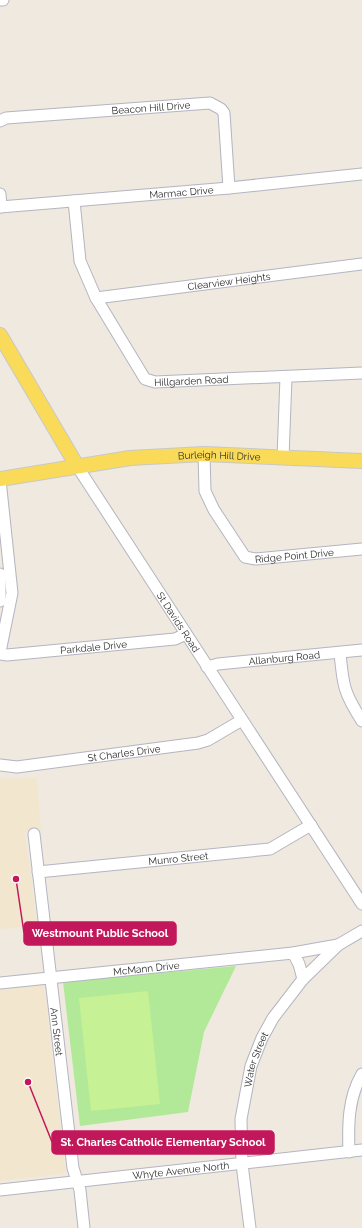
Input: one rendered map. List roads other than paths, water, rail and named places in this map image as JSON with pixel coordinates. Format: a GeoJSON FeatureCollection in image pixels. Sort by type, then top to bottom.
{"type":"FeatureCollection","features":[{"type":"Feature","properties":{"kind":"main road","name":"St Davids Road"},"geometry":{"type":"LineString","coordinates":[[0,335],[77,466]]}},
{"type":"Feature","properties":{"kind":"main road","name":"Burleigh Hill Drive"},"geometry":{"type":"LineString","coordinates":[[0,479],[130,458],[204,454],[362,461]]}},
{"type":"Feature","properties":{"kind":"street","name":"Beacon Hill Drive"},"geometry":{"type":"LineString","coordinates":[[0,121],[6,118],[210,104],[221,109],[224,113],[229,188]]}},
{"type":"Feature","properties":{"kind":"street","name":"Marmac Drive"},"geometry":{"type":"LineString","coordinates":[[1,207],[229,188],[362,174]]}},
{"type":"Feature","properties":{"kind":"street"},"geometry":{"type":"LineString","coordinates":[[0,194],[1,207]]}},
{"type":"Feature","properties":{"kind":"street","name":"Hillgarden Road"},"geometry":{"type":"LineString","coordinates":[[74,201],[80,261],[96,298],[145,379],[155,382],[362,373]]}},
{"type":"Feature","properties":{"kind":"street","name":"Clearview Heights"},"geometry":{"type":"LineString","coordinates":[[96,298],[362,264]]}},
{"type":"Feature","properties":{"kind":"street"},"geometry":{"type":"LineString","coordinates":[[283,458],[286,377]]}},
{"type":"Feature","properties":{"kind":"street","name":"Ridge Point Drive"},"geometry":{"type":"LineString","coordinates":[[204,454],[205,491],[214,510],[245,557],[256,559],[362,549]]}},
{"type":"Feature","properties":{"kind":"street","name":"St Davids Road"},"geometry":{"type":"LineString","coordinates":[[77,466],[362,904]]}},
{"type":"Feature","properties":{"kind":"street"},"geometry":{"type":"LineString","coordinates":[[0,479],[12,593],[0,653]]}},
{"type":"Feature","properties":{"kind":"street"},"geometry":{"type":"LineString","coordinates":[[0,574],[0,601]]}},
{"type":"Feature","properties":{"kind":"street","name":"Parkdale Drive"},"geometry":{"type":"LineString","coordinates":[[0,653],[7,656],[175,639],[186,634]]}},
{"type":"Feature","properties":{"kind":"street","name":"Allanburg Road"},"geometry":{"type":"LineString","coordinates":[[207,666],[362,650]]}},
{"type":"Feature","properties":{"kind":"street"},"geometry":{"type":"LineString","coordinates":[[340,653],[344,688],[348,699],[362,721]]}},
{"type":"Feature","properties":{"kind":"street","name":"St Charles Drive"},"geometry":{"type":"LineString","coordinates":[[0,765],[18,767],[198,743],[208,740],[242,720]]}},
{"type":"Feature","properties":{"kind":"street","name":"Munro Street"},"geometry":{"type":"LineString","coordinates":[[38,872],[270,849],[311,825]]}},
{"type":"Feature","properties":{"kind":"street","name":"Ann Street"},"geometry":{"type":"LineString","coordinates":[[34,834],[73,1168],[77,1182],[84,1228]]}},
{"type":"Feature","properties":{"kind":"street","name":"Water Street"},"geometry":{"type":"LineString","coordinates":[[250,1228],[242,1164],[241,1119],[251,1066],[262,1038],[274,1018],[303,980],[338,945],[362,931]]}},
{"type":"Feature","properties":{"kind":"street","name":"McMann Drive"},"geometry":{"type":"LineString","coordinates":[[0,984],[293,953],[338,945]]}},
{"type":"Feature","properties":{"kind":"street"},"geometry":{"type":"LineString","coordinates":[[293,953],[299,964],[303,980]]}},
{"type":"Feature","properties":{"kind":"street"},"geometry":{"type":"LineString","coordinates":[[349,1152],[348,1120],[350,1107],[362,1074]]}},
{"type":"Feature","properties":{"kind":"street","name":"Whyte Avenue North"},"geometry":{"type":"LineString","coordinates":[[0,1190],[362,1150]]}},
{"type":"Feature","properties":{"kind":"place","name":"Westmount Public School"},"geometry":{"type":"Point","coordinates":[16,879]}},
{"type":"Feature","properties":{"kind":"place","name":"St. Charles Catholic Elementary School"},"geometry":{"type":"Point","coordinates":[28,1082]}}]}
